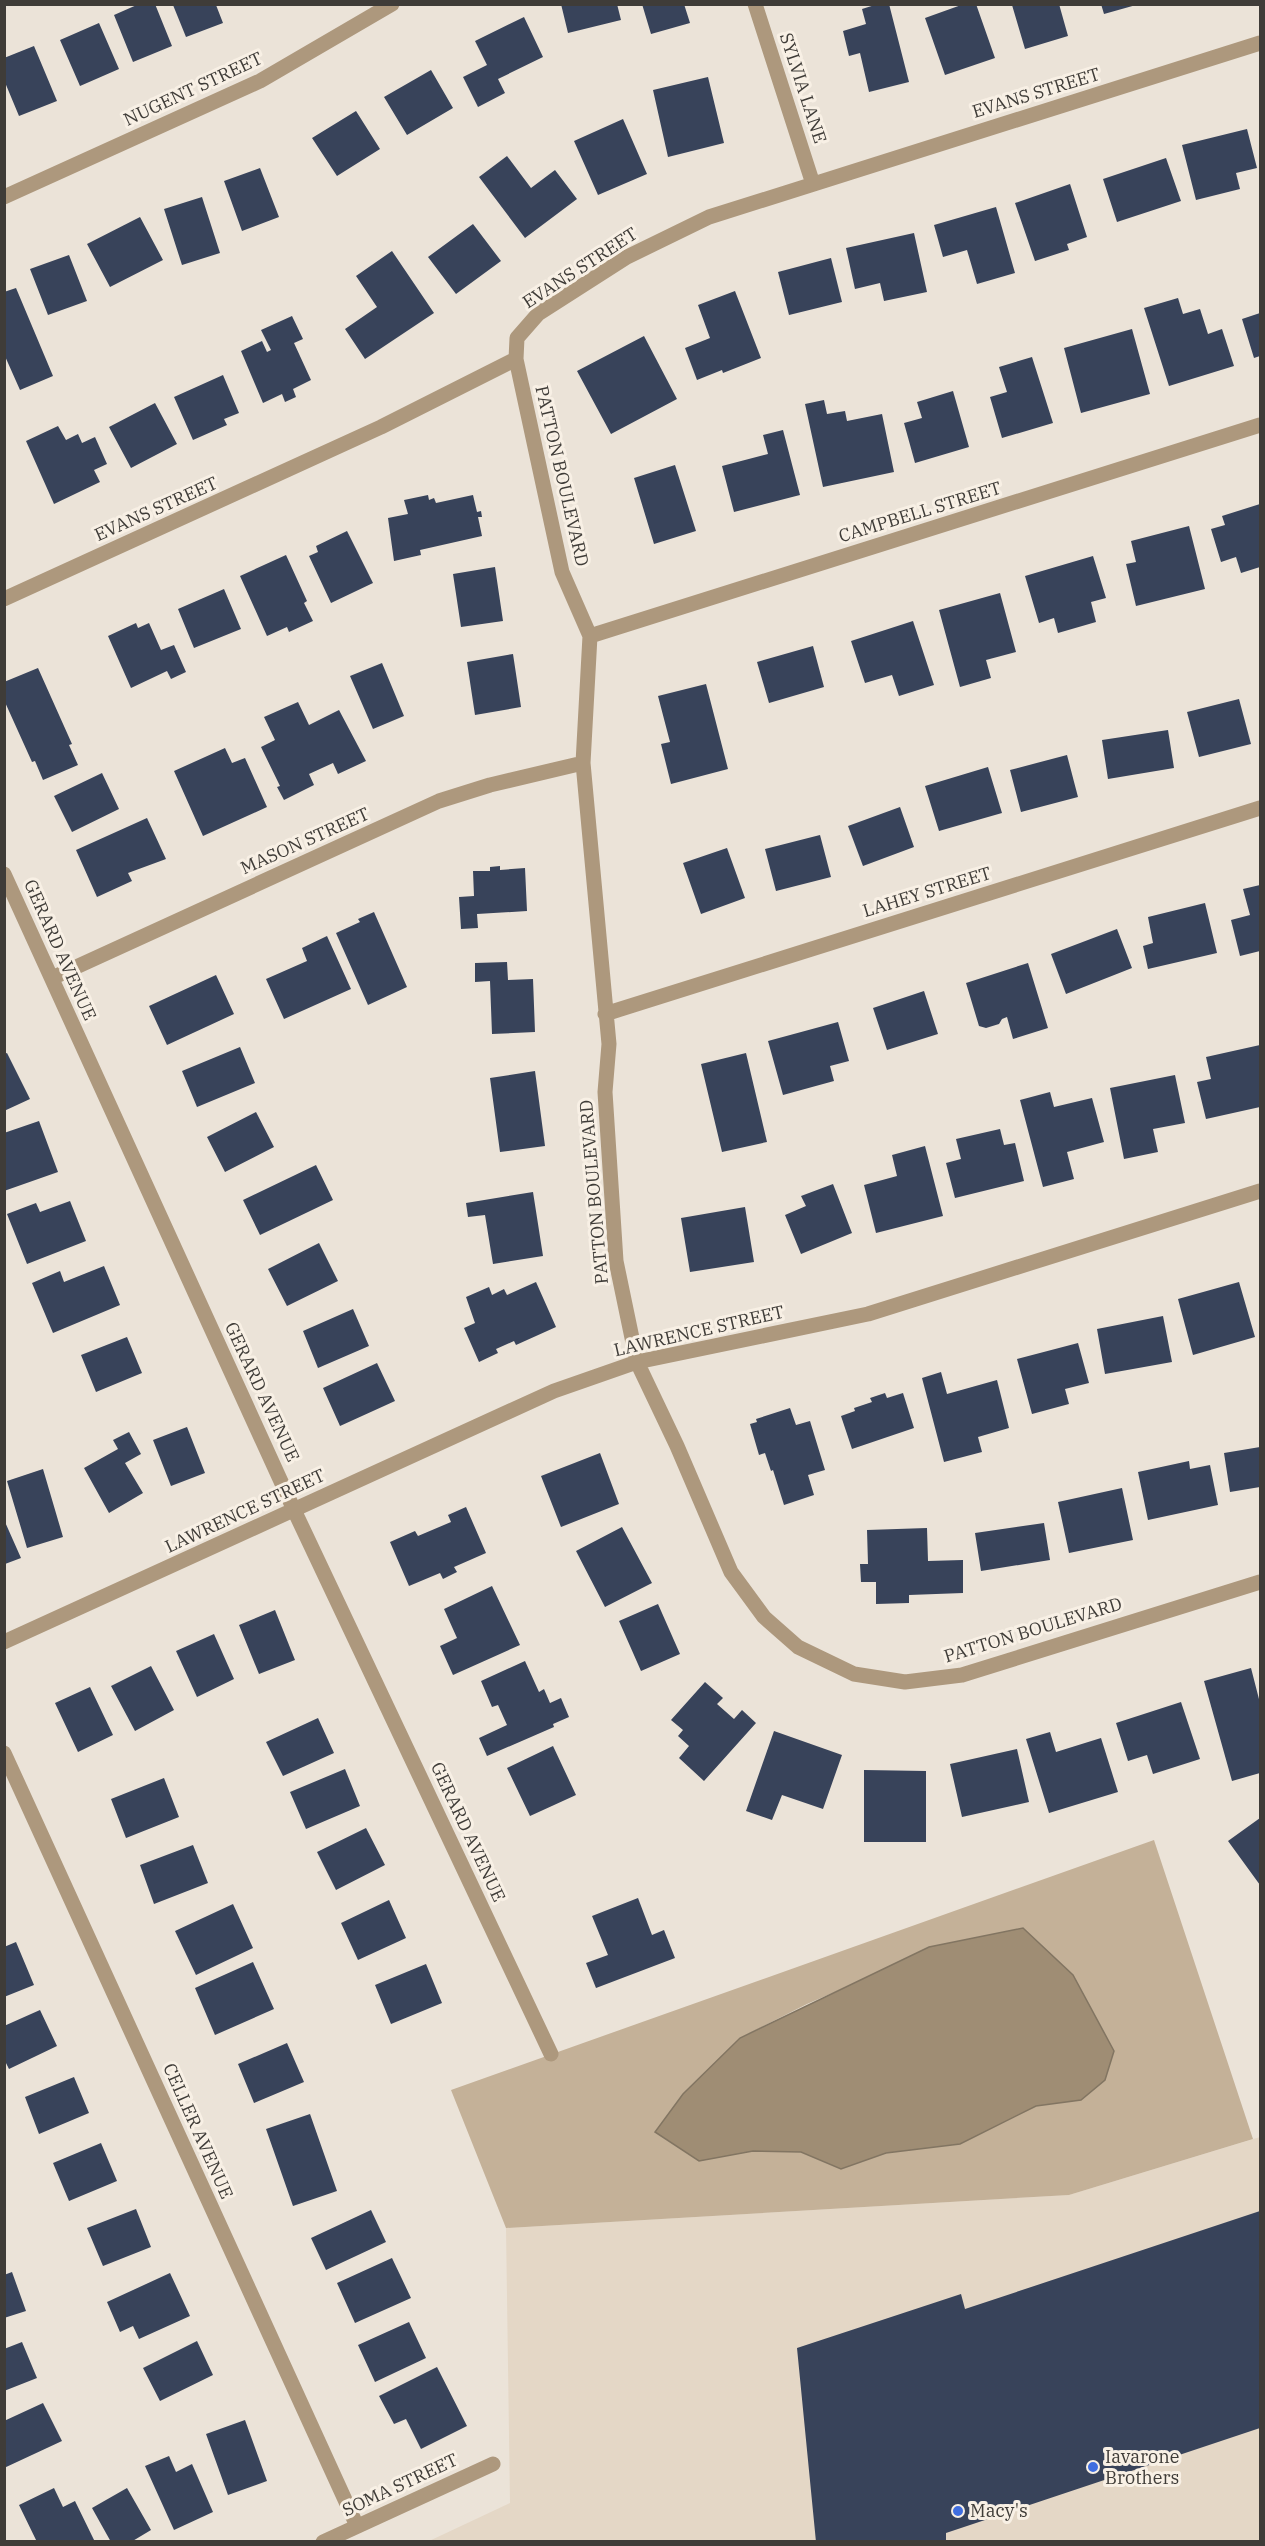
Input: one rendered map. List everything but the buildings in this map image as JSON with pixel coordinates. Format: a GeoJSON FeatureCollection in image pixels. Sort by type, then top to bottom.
{"type":"FeatureCollection","features":[{"type":"Feature","properties":{"kind":"street","name":"NUGENT STREET"},"geometry":{"type":"LineString","coordinates":[[4,197],[260,81],[392,4]]}},
{"type":"Feature","properties":{"kind":"street","name":"SYLVIA LANE"},"geometry":{"type":"LineString","coordinates":[[755,4],[813,184]]}},
{"type":"Feature","properties":{"kind":"street","name":"EVANS STREET"},"geometry":{"type":"LineString","coordinates":[[4,599],[381,427],[516,359],[517,338],[538,314],[627,256],[710,217],[1260,43]]}},
{"type":"Feature","properties":{"kind":"street","name":"PATTON BOULEVARD"},"geometry":{"type":"LineString","coordinates":[[516,359],[562,572],[590,636],[583,763],[609,1044],[605,1092],[616,1261],[637,1362],[677,1446],[731,1572],[764,1617],[798,1647],[854,1674],[905,1682],[962,1675],[1260,1582]]}},
{"type":"Feature","properties":{"kind":"street","name":"CAMPBELL STREET"},"geometry":{"type":"LineString","coordinates":[[590,636],[1260,425]]}},
{"type":"Feature","properties":{"kind":"street","name":"MASON STREET"},"geometry":{"type":"LineString","coordinates":[[52,978],[440,801],[490,784],[583,763]]}},
{"type":"Feature","properties":{"kind":"street","name":"LAHEY STREET"},"geometry":{"type":"LineString","coordinates":[[605,1014],[1260,808]]}},
{"type":"Feature","properties":{"kind":"street","name":"GERARD AVENUE"},"geometry":{"type":"LineString","coordinates":[[4,874],[294,1510],[550,2054]]}},
{"type":"Feature","properties":{"kind":"street","name":"LAWRENCE STREET"},"geometry":{"type":"LineString","coordinates":[[4,1642],[555,1390],[637,1362],[868,1314],[1260,1191]]}},
{"type":"Feature","properties":{"kind":"street","name":"CELLER AVENUE"},"geometry":{"type":"LineString","coordinates":[[4,1753],[357,2526]]}},
{"type":"Feature","properties":{"kind":"street","name":"SOMA STREET"},"geometry":{"type":"LineString","coordinates":[[323,2541],[493,2464]]}},
{"type":"Feature","properties":{"kind":"shaded area"},"geometry":{"type":"Polygon","coordinates":[[[1154,1840],[1253,2139],[1069,2195],[506,2228],[451,2090],[1154,1840]],[[881,1972],[807,2004],[740,2038],[699,2160],[753,2151],[801,2152],[841,2169],[886,2153],[960,2144],[1036,2106],[1081,2100],[881,1972]]]}},
{"type":"Feature","properties":{"kind":"shaded area"},"geometry":{"type":"Polygon","coordinates":[[[1023,1928],[1073,1975],[1114,2051],[1105,2080],[1081,2100],[1036,2106],[960,2144],[886,2153],[841,2169],[801,2152],[753,2151],[699,2161],[655,2132],[683,2094],[740,2038],[929,1947],[1023,1928]]]}},
{"type":"Feature","properties":{"kind":"shaded area"},"geometry":{"type":"Polygon","coordinates":[[[1260,2137],[1260,2541],[427,2542],[510,2503],[506,2228],[1069,2195],[1260,2137]]]}},
{"type":"Feature","properties":{"kind":"place","name":"Iavarone Brothers"},"geometry":{"type":"Point","coordinates":[1093,2467]}},
{"type":"Feature","properties":{"kind":"place","name":"Macy's"},"geometry":{"type":"Point","coordinates":[958,2511]}}]}
